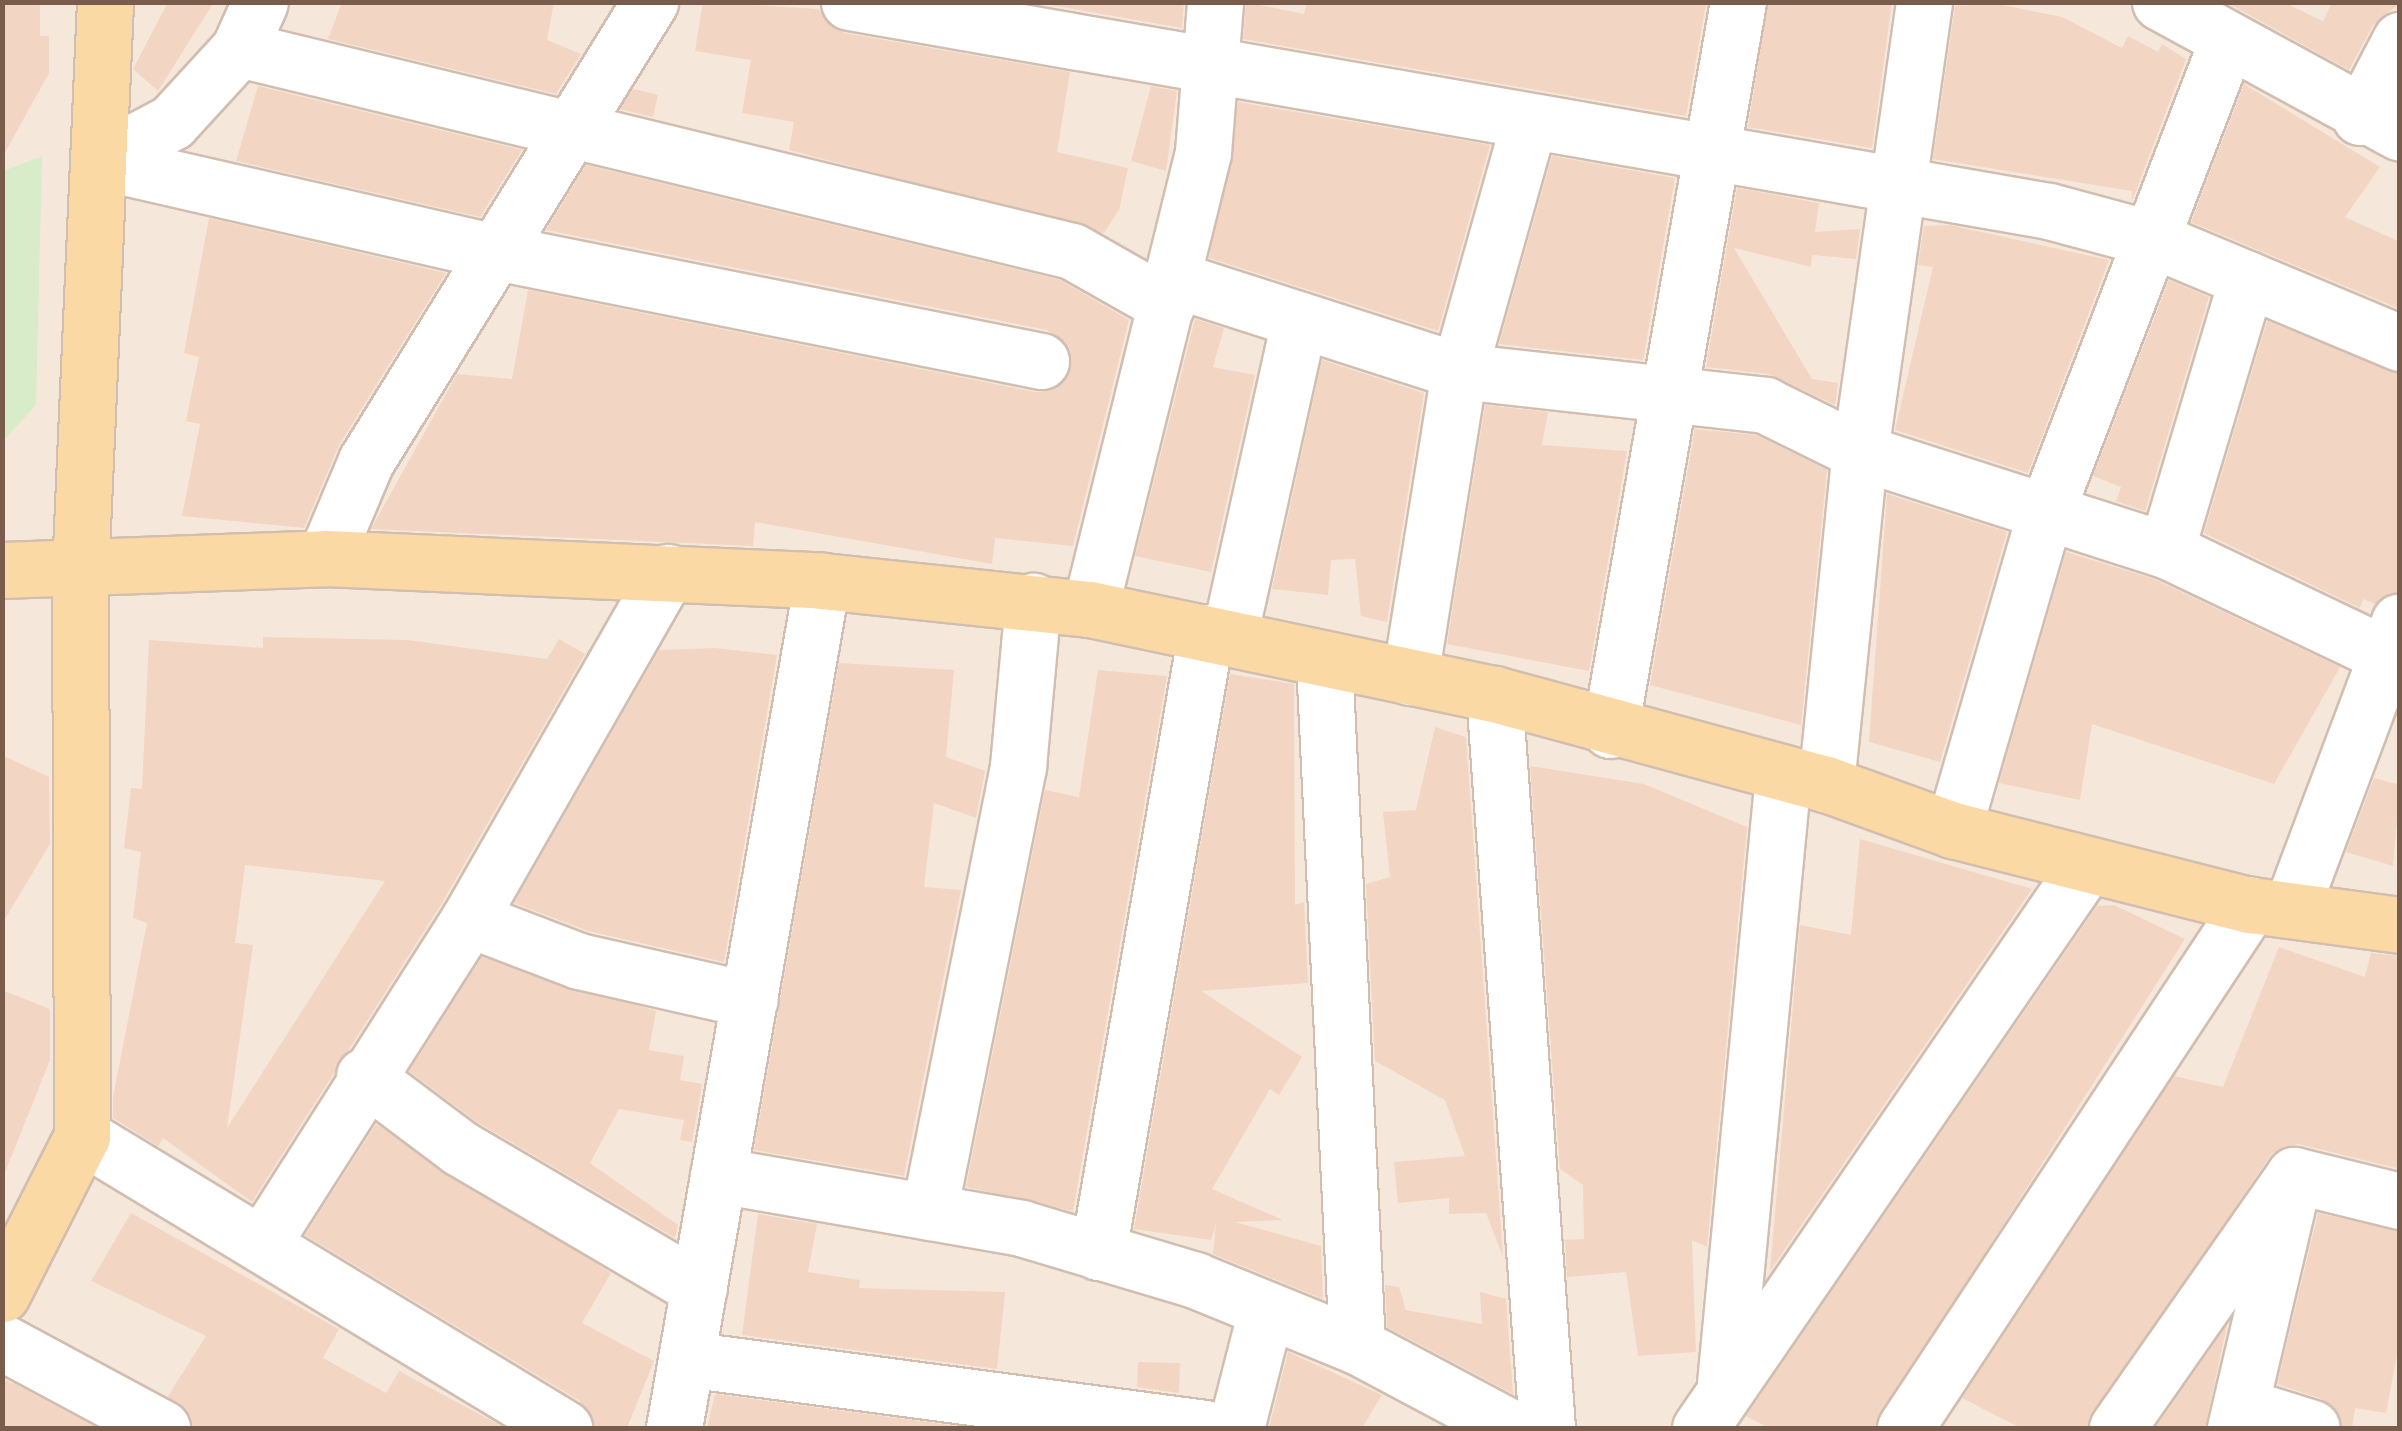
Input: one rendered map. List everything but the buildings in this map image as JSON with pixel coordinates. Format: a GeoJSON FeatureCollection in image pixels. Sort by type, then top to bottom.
{"type":"FeatureCollection","features":[{"type":"Feature","properties":{"kind":"main road"},"geometry":{"type":"LineString","coordinates":[[2,1294],[82,1136],[80,573],[105,2]]}},
{"type":"Feature","properties":{"kind":"main road"},"geometry":{"type":"LineString","coordinates":[[2,570],[80,573],[326,558],[822,581],[1090,609],[1494,694],[1610,730],[1805,779],[1953,830],[2087,864],[2271,907],[2400,925]]}},
{"type":"Feature","properties":{"kind":"street"},"geometry":{"type":"LineString","coordinates":[[326,558],[366,460],[490,251],[650,2]]}},
{"type":"Feature","properties":{"kind":"street"},"geometry":{"type":"LineString","coordinates":[[849,2],[1707,157],[1902,186],[2148,238],[2400,344]]}},
{"type":"Feature","properties":{"kind":"street"},"geometry":{"type":"LineString","coordinates":[[1090,609],[1203,152],[1215,2]]}},
{"type":"Feature","properties":{"kind":"street"},"geometry":{"type":"LineString","coordinates":[[1610,730],[1707,157],[1738,2]]}},
{"type":"Feature","properties":{"kind":"street"},"geometry":{"type":"LineString","coordinates":[[1712,1410],[1805,779],[1902,186],[1924,2]]}},
{"type":"Feature","properties":{"kind":"street"},"geometry":{"type":"LineString","coordinates":[[2162,3],[2380,125],[2400,40]]}},
{"type":"Feature","properties":{"kind":"street"},"geometry":{"type":"LineString","coordinates":[[98,161],[172,122],[250,26],[567,128],[1072,250],[1170,292],[1299,320],[1460,371],[1765,406],[1860,452],[2044,517],[2101,524],[2392,637],[2271,907],[1904,1428]]}},
{"type":"Feature","properties":{"kind":"street"},"geometry":{"type":"LineString","coordinates":[[1953,830],[2044,517],[2148,238],[2228,40]]}},
{"type":"Feature","properties":{"kind":"street"},"geometry":{"type":"LineString","coordinates":[[1410,677],[1460,371],[1528,125]]}},
{"type":"Feature","properties":{"kind":"street"},"geometry":{"type":"LineString","coordinates":[[98,161],[490,251],[1042,361]]}},
{"type":"Feature","properties":{"kind":"street"},"geometry":{"type":"LineString","coordinates":[[2166,550],[2246,279]]}},
{"type":"Feature","properties":{"kind":"street"},"geometry":{"type":"LineString","coordinates":[[1098,1252],[1217,634],[1299,320]]}},
{"type":"Feature","properties":{"kind":"street"},"geometry":{"type":"LineString","coordinates":[[262,1244],[364,1076],[469,919],[668,572]]}},
{"type":"Feature","properties":{"kind":"street"},"geometry":{"type":"LineString","coordinates":[[674,1428],[822,581]]}},
{"type":"Feature","properties":{"kind":"street"},"geometry":{"type":"LineString","coordinates":[[929,1212],[1018,766],[1034,601]]}},
{"type":"Feature","properties":{"kind":"street"},"geometry":{"type":"LineString","coordinates":[[1324,661],[1356,1346]]}},
{"type":"Feature","properties":{"kind":"street"},"geometry":{"type":"LineString","coordinates":[[1494,694],[1548,1428]]}},
{"type":"Feature","properties":{"kind":"street"},"geometry":{"type":"LineString","coordinates":[[1712,1410],[2087,864]]}},
{"type":"Feature","properties":{"kind":"street"},"geometry":{"type":"LineString","coordinates":[[469,919],[579,961],[750,1000]]}},
{"type":"Feature","properties":{"kind":"street"},"geometry":{"type":"LineString","coordinates":[[364,1076],[460,1148],[699,1288]]}},
{"type":"Feature","properties":{"kind":"street"},"geometry":{"type":"LineString","coordinates":[[82,1136],[564,1428]]}},
{"type":"Feature","properties":{"kind":"street"},"geometry":{"type":"LineString","coordinates":[[718,1175],[929,1212],[1098,1252],[1266,1310],[1356,1346],[1440,1412],[1511,1428]]}},
{"type":"Feature","properties":{"kind":"street"},"geometry":{"type":"LineString","coordinates":[[2294,1175],[2400,1202]]}},
{"type":"Feature","properties":{"kind":"street"},"geometry":{"type":"LineString","coordinates":[[2294,1175],[2239,1417],[2312,1428]]}},
{"type":"Feature","properties":{"kind":"street"},"geometry":{"type":"LineString","coordinates":[[2116,1428],[2294,1175]]}},
{"type":"Feature","properties":{"kind":"street"},"geometry":{"type":"LineString","coordinates":[[1236,1428],[1266,1310]]}},
{"type":"Feature","properties":{"kind":"street"},"geometry":{"type":"LineString","coordinates":[[2,1342],[162,1428]]}},
{"type":"Feature","properties":{"kind":"street"},"geometry":{"type":"LineString","coordinates":[[686,1359],[1205,1428]]}},
{"type":"Feature","properties":{"kind":"shaded area"},"geometry":{"type":"Polygon","coordinates":[[[3,3],[2399,3],[2399,1428],[3,1428],[3,3]]]}},
{"type":"Feature","properties":{"kind":"green space"},"geometry":{"type":"Polygon","coordinates":[[[42,156],[36,405],[3,441],[3,171],[42,156]]]}}]}
